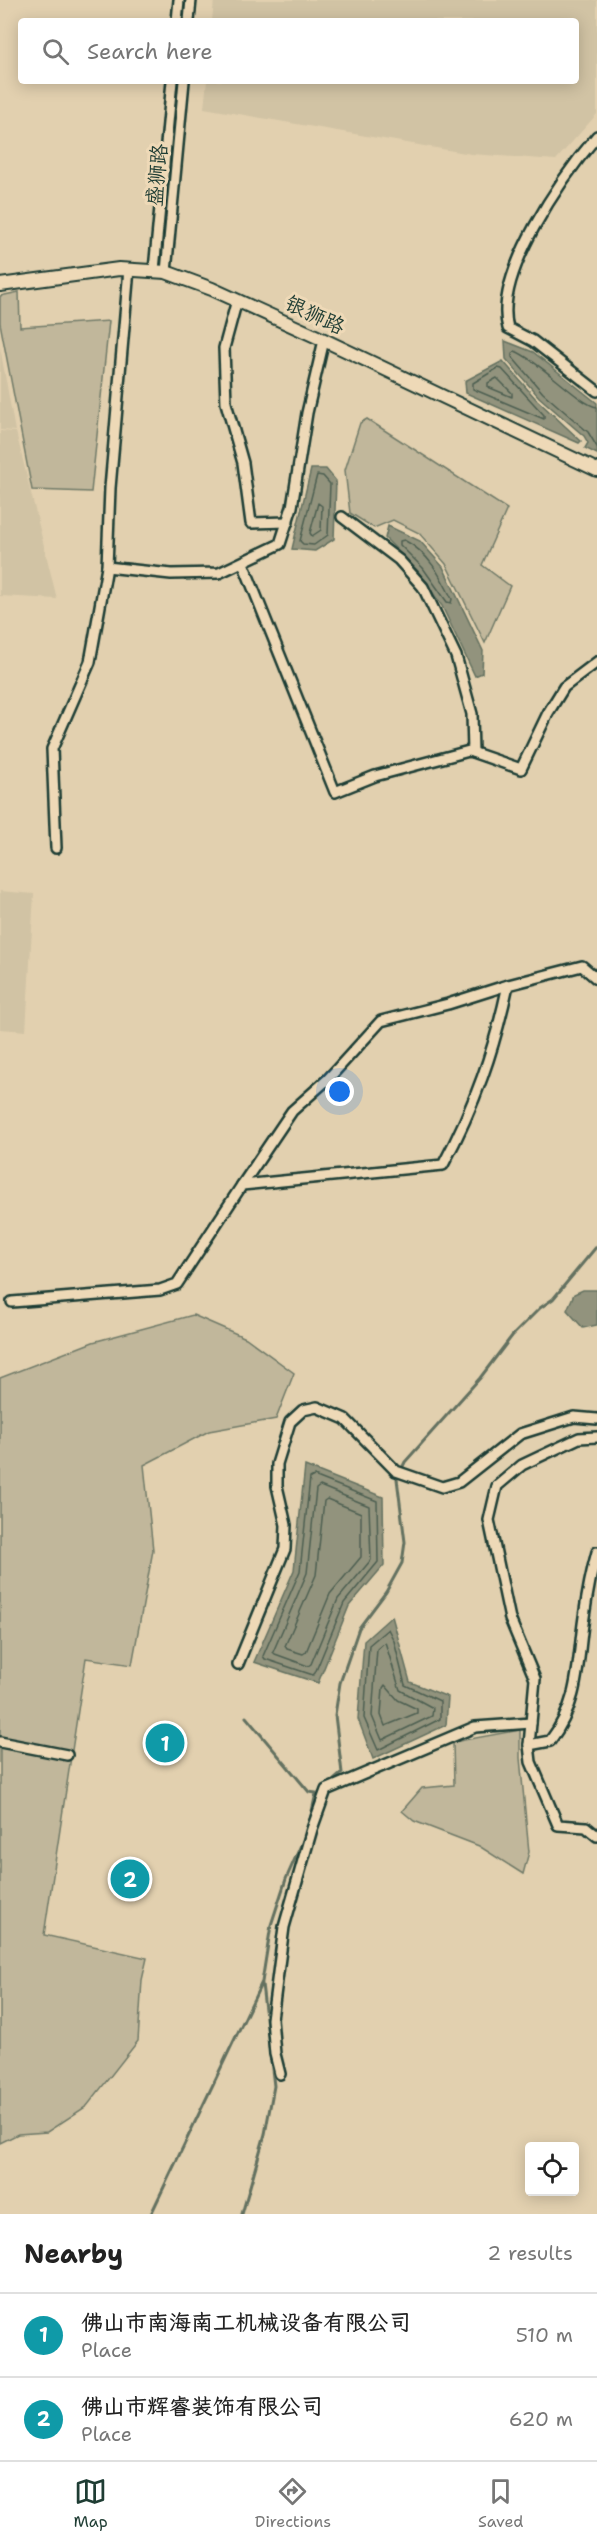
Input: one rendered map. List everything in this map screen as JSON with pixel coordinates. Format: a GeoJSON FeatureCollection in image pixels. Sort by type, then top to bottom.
{"type":"FeatureCollection","features":[{"type":"Feature","properties":{"kind":"main road","name":"银狮路"},"geometry":{"type":"LineString","coordinates":[[0,285],[129,269],[160,271],[237,300],[597,470]]}},
{"type":"Feature","properties":{"kind":"street"},"geometry":{"type":"LineString","coordinates":[[177,18],[179,0]]}},
{"type":"Feature","properties":{"kind":"street"},"geometry":{"type":"LineString","coordinates":[[189,18],[191,0]]}},
{"type":"Feature","properties":{"kind":"street","name":"盛狮路"},"geometry":{"type":"LineString","coordinates":[[160,271],[172,84]]}},
{"type":"Feature","properties":{"kind":"street","name":"盛狮路"},"geometry":{"type":"LineString","coordinates":[[160,271],[184,84]]}},
{"type":"Feature","properties":{"kind":"street"},"geometry":{"type":"LineString","coordinates":[[597,136],[583,152],[538,220],[512,276],[506,296],[504,315],[508,328],[533,341],[597,391]]}},
{"type":"Feature","properties":{"kind":"street"},"geometry":{"type":"LineString","coordinates":[[56,848],[52,749],[90,662],[107,567],[110,488],[129,269]]}},
{"type":"Feature","properties":{"kind":"street"},"geometry":{"type":"LineString","coordinates":[[237,300],[224,348],[226,403],[243,463],[250,523],[288,522]]}},
{"type":"Feature","properties":{"kind":"street"},"geometry":{"type":"LineString","coordinates":[[107,567],[171,574],[219,573],[280,544],[288,522],[307,413],[324,340]]}},
{"type":"Feature","properties":{"kind":"street"},"geometry":{"type":"LineString","coordinates":[[342,517],[399,560],[423,586],[456,657],[472,714],[473,752]]}},
{"type":"Feature","properties":{"kind":"street"},"geometry":{"type":"LineString","coordinates":[[243,563],[335,792],[375,776],[469,751],[521,769],[548,713],[564,687],[597,662]]}},
{"type":"Feature","properties":{"kind":"street"},"geometry":{"type":"LineString","coordinates":[[12,1302],[160,1290],[177,1284],[292,1111],[328,1079],[381,1021],[582,966],[597,979]]}},
{"type":"Feature","properties":{"kind":"street"},"geometry":{"type":"LineString","coordinates":[[242,1185],[443,1165],[486,1073],[508,985]]}},
{"type":"Feature","properties":{"kind":"street"},"geometry":{"type":"LineString","coordinates":[[238,1664],[285,1549],[286,1525],[277,1486],[277,1464],[290,1422],[303,1410],[317,1407],[345,1419],[399,1472],[442,1487],[459,1482],[520,1434],[574,1417],[597,1419]]}},
{"type":"Feature","properties":{"kind":"street"},"geometry":{"type":"LineString","coordinates":[[597,1437],[579,1438],[522,1465],[497,1486],[489,1520],[510,1619],[535,1679],[529,1745],[531,1762],[558,1825],[586,1827],[597,1836]]}},
{"type":"Feature","properties":{"kind":"street"},"geometry":{"type":"LineString","coordinates":[[529,1745],[550,1741],[563,1724],[573,1696],[584,1615],[597,1552]]}},
{"type":"Feature","properties":{"kind":"street"},"geometry":{"type":"LineString","coordinates":[[280,2074],[275,2054],[272,2019],[284,1927],[312,1829],[326,1790],[475,1727],[531,1723]]}},
{"type":"Feature","properties":{"kind":"street"},"geometry":{"type":"LineString","coordinates":[[0,1742],[67,1755]]}},
{"type":"Feature","properties":{"kind":"shaded area"},"geometry":{"type":"Polygon","coordinates":[[[214,0],[597,0],[597,114],[556,160],[471,154],[204,108],[207,84],[579,84],[579,18],[212,18],[214,0]]]}},
{"type":"Feature","properties":{"kind":"shaded area"},"geometry":{"type":"Polygon","coordinates":[[[19,292],[20,327],[109,321],[91,492],[32,490],[0,323],[0,296],[19,292]]]}},
{"type":"Feature","properties":{"kind":"shaded area"},"geometry":{"type":"Polygon","coordinates":[[[0,347],[15,431],[0,430],[0,347]]]}},
{"type":"Feature","properties":{"kind":"shaded area"},"geometry":{"type":"Polygon","coordinates":[[[367,419],[507,509],[482,565],[510,586],[485,643],[446,564],[419,533],[393,520],[374,528],[350,513],[345,470],[360,423],[367,419]]]}},
{"type":"Feature","properties":{"kind":"shaded area"},"geometry":{"type":"Polygon","coordinates":[[[0,431],[16,432],[57,599],[0,596],[0,431]]]}},
{"type":"Feature","properties":{"kind":"shaded area"},"geometry":{"type":"Polygon","coordinates":[[[0,891],[34,894],[26,1031],[0,1029],[0,891]]]}},
{"type":"Feature","properties":{"kind":"shaded area"},"geometry":{"type":"Polygon","coordinates":[[[193,1315],[246,1338],[294,1373],[276,1419],[209,1431],[144,1465],[153,1550],[132,1665],[86,1658],[44,1935],[147,1958],[142,1980],[138,2041],[87,2106],[47,2132],[18,2134],[0,2143],[0,1378],[93,1342],[193,1315]]]}},
{"type":"Feature","properties":{"kind":"shaded area"},"geometry":{"type":"Polygon","coordinates":[[[520,1730],[520,1758],[529,1852],[523,1874],[479,1846],[414,1821],[402,1811],[422,1788],[454,1785],[453,1742],[520,1730]]]}},
{"type":"Feature","properties":{"kind":"water"},"geometry":{"type":"Polygon","coordinates":[[[505,341],[533,352],[597,403],[597,454],[585,448],[588,443],[584,436],[539,397],[506,359],[505,341]]]}},
{"type":"Feature","properties":{"kind":"water"},"geometry":{"type":"Polygon","coordinates":[[[503,361],[536,399],[581,441],[579,443],[466,393],[465,381],[503,361]]]}},
{"type":"Feature","properties":{"kind":"water"},"geometry":{"type":"Polygon","coordinates":[[[311,469],[326,469],[336,481],[334,539],[315,551],[292,549],[311,469]]]}},
{"type":"Feature","properties":{"kind":"water"},"geometry":{"type":"Polygon","coordinates":[[[388,526],[420,541],[443,567],[483,651],[482,673],[475,676],[442,606],[418,571],[385,538],[388,526]]]}},
{"type":"Feature","properties":{"kind":"water"},"geometry":{"type":"Polygon","coordinates":[[[583,1290],[597,1290],[597,1325],[583,1328],[567,1310],[574,1294],[583,1290]]]}},
{"type":"Feature","properties":{"kind":"water"},"geometry":{"type":"Polygon","coordinates":[[[305,1466],[383,1497],[384,1565],[349,1606],[318,1683],[254,1662],[294,1570],[305,1466]]]}},
{"type":"Feature","properties":{"kind":"water"},"geometry":{"type":"Polygon","coordinates":[[[392,1616],[410,1682],[448,1697],[446,1725],[373,1759],[358,1719],[364,1641],[392,1616]]]}},
{"type":"Feature","properties":{"kind":"waterway"},"geometry":{"type":"LineString","coordinates":[[334,1780],[342,1773],[335,1715],[340,1683],[359,1628],[386,1592],[402,1563],[405,1542],[397,1479],[405,1462],[480,1378],[512,1336],[540,1308],[553,1299],[597,1246]]}},
{"type":"Feature","properties":{"kind":"waterway"},"geometry":{"type":"LineString","coordinates":[[151,2214],[262,1982],[271,1925],[286,1879],[308,1829],[316,1793],[309,1792],[246,1717]]}},
{"type":"Feature","properties":{"kind":"waterway"},"geometry":{"type":"LineString","coordinates":[[242,2214],[265,2134],[274,2086],[262,1984]]}},
{"type":"Feature","properties":{"kind":"place","name":"佛山市南海南工机械设备有限公司"},"geometry":{"type":"Point","coordinates":[165,1743]}},
{"type":"Feature","properties":{"kind":"place","name":"佛山市辉睿装饰有限公司"},"geometry":{"type":"Point","coordinates":[130,1879]}}]}
